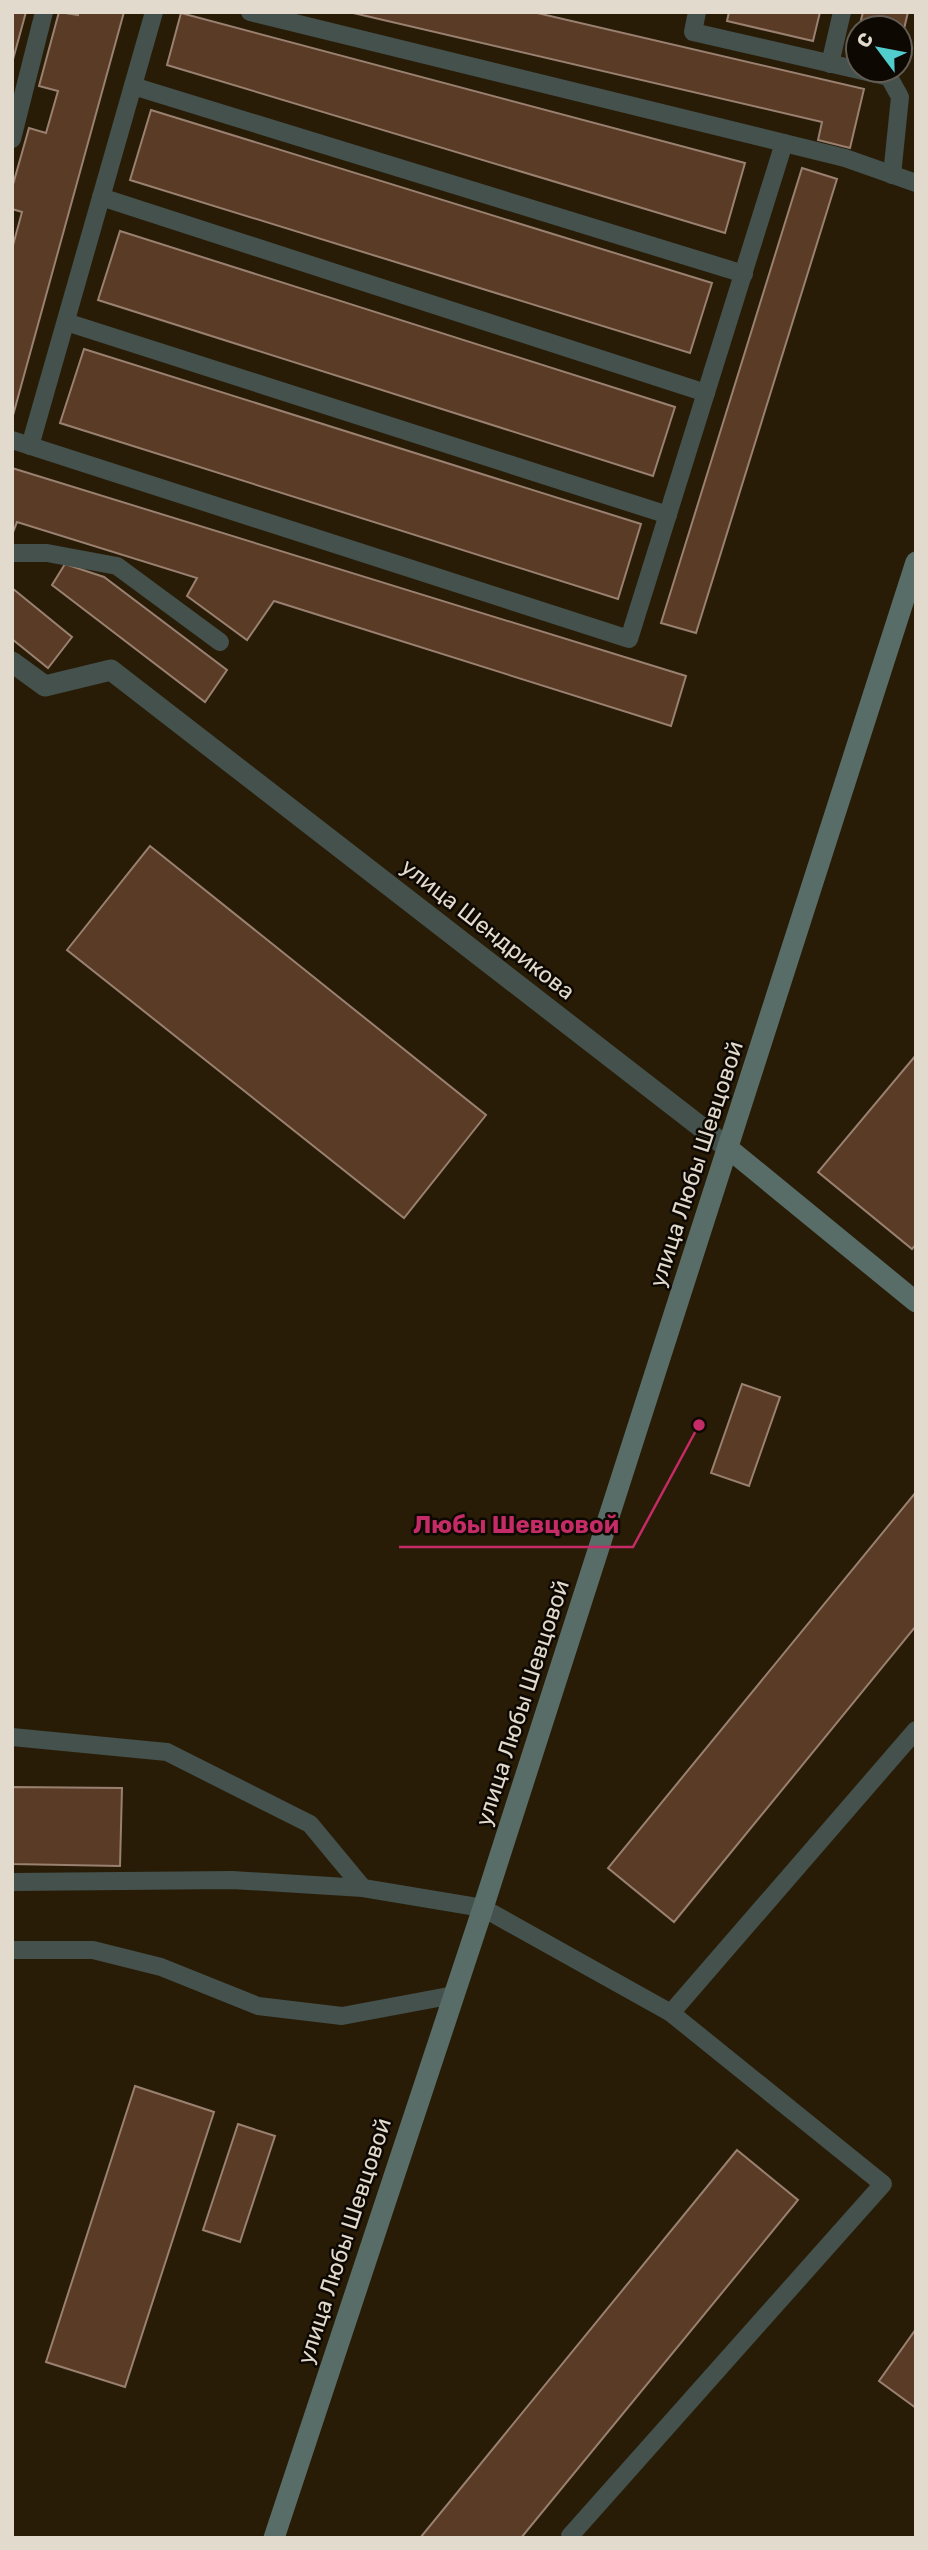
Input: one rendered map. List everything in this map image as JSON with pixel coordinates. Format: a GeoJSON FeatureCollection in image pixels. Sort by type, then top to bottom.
{"type":"FeatureCollection","features":[{"type":"Feature","properties":{"kind":"street","name":"улица Любы Шевцовой"},"geometry":{"type":"LineString","coordinates":[[278,2535],[483,1908],[916,562]]}},
{"type":"Feature","properties":{"kind":"street","name":"улица Шендрикова"},"geometry":{"type":"LineString","coordinates":[[12,662],[45,686],[111,670],[728,1149],[916,1302]]}},
{"type":"Feature","properties":{"kind":"lane"},"geometry":{"type":"LineString","coordinates":[[12,139],[44,12]]}},
{"type":"Feature","properties":{"kind":"lane"},"geometry":{"type":"LineString","coordinates":[[30,446],[154,12]]}},
{"type":"Feature","properties":{"kind":"lane"},"geometry":{"type":"LineString","coordinates":[[250,12],[784,143],[845,159],[916,183]]}},
{"type":"Feature","properties":{"kind":"lane"},"geometry":{"type":"LineString","coordinates":[[696,12],[693,32],[888,77],[900,97],[892,175]]}},
{"type":"Feature","properties":{"kind":"lane"},"geometry":{"type":"LineString","coordinates":[[830,64],[842,12]]}},
{"type":"Feature","properties":{"kind":"lane"},"geometry":{"type":"LineString","coordinates":[[133,86],[744,274]]}},
{"type":"Feature","properties":{"kind":"lane"},"geometry":{"type":"LineString","coordinates":[[12,440],[629,639],[784,143]]}},
{"type":"Feature","properties":{"kind":"lane"},"geometry":{"type":"LineString","coordinates":[[101,197],[706,393]]}},
{"type":"Feature","properties":{"kind":"lane"},"geometry":{"type":"LineString","coordinates":[[66,322],[668,515]]}},
{"type":"Feature","properties":{"kind":"lane"},"geometry":{"type":"LineString","coordinates":[[12,552],[47,553],[117,566],[220,642]]}},
{"type":"Feature","properties":{"kind":"lane"},"geometry":{"type":"LineString","coordinates":[[671,2013],[916,1730]]}},
{"type":"Feature","properties":{"kind":"lane"},"geometry":{"type":"LineString","coordinates":[[12,1737],[167,1752],[310,1824],[363,1888]]}},
{"type":"Feature","properties":{"kind":"lane"},"geometry":{"type":"LineString","coordinates":[[12,1882],[232,1880],[363,1888],[483,1908],[671,2013],[883,2184],[570,2536],[572,2538]]}},
{"type":"Feature","properties":{"kind":"lane"},"geometry":{"type":"LineString","coordinates":[[12,1950],[93,1950],[161,1966],[258,2006],[342,2016],[454,1994]]}},
{"type":"Feature","properties":{"kind":"building"},"geometry":{"type":"Polygon","coordinates":[[[12,12],[26,12],[12,63],[12,12]]]}},
{"type":"Feature","properties":{"kind":"building"},"geometry":{"type":"Polygon","coordinates":[[[59,12],[78,15],[78,12],[124,12],[12,419],[12,249],[22,212],[12,209],[12,188],[29,128],[46,133],[58,91],[39,86],[59,12]]]}},
{"type":"Feature","properties":{"kind":"building"},"geometry":{"type":"Polygon","coordinates":[[[349,12],[533,12],[864,89],[850,148],[818,140],[822,122],[349,12]]]}},
{"type":"Feature","properties":{"kind":"building"},"geometry":{"type":"Polygon","coordinates":[[[729,12],[820,12],[813,41],[727,21],[729,12]]]}},
{"type":"Feature","properties":{"kind":"building"},"geometry":{"type":"Polygon","coordinates":[[[863,12],[908,12],[908,14],[863,12]]]}},
{"type":"Feature","properties":{"kind":"building"},"geometry":{"type":"Polygon","coordinates":[[[181,13],[745,163],[725,233],[167,65],[181,13]]]}},
{"type":"Feature","properties":{"kind":"building"},"geometry":{"type":"Polygon","coordinates":[[[151,110],[712,283],[690,353],[130,180],[151,110]]]}},
{"type":"Feature","properties":{"kind":"building"},"geometry":{"type":"Polygon","coordinates":[[[802,168],[837,179],[696,633],[661,623],[802,168]]]}},
{"type":"Feature","properties":{"kind":"building"},"geometry":{"type":"Polygon","coordinates":[[[120,231],[675,407],[653,476],[98,300],[120,231]]]}},
{"type":"Feature","properties":{"kind":"building"},"geometry":{"type":"Polygon","coordinates":[[[84,349],[641,524],[618,599],[60,423],[84,349]]]}},
{"type":"Feature","properties":{"kind":"building"},"geometry":{"type":"Polygon","coordinates":[[[12,468],[686,676],[671,726],[274,601],[247,640],[187,596],[197,578],[17,522],[12,535],[12,468]]]}},
{"type":"Feature","properties":{"kind":"building"},"geometry":{"type":"Polygon","coordinates":[[[65,564],[104,577],[227,670],[205,702],[52,585],[65,564]]]}},
{"type":"Feature","properties":{"kind":"building"},"geometry":{"type":"Polygon","coordinates":[[[12,588],[72,637],[48,668],[12,639],[12,588]]]}},
{"type":"Feature","properties":{"kind":"building"},"geometry":{"type":"Polygon","coordinates":[[[150,846],[486,1115],[404,1218],[67,950],[150,846]]]}},
{"type":"Feature","properties":{"kind":"building"},"geometry":{"type":"Polygon","coordinates":[[[916,1055],[916,1244],[912,1249],[818,1172],[916,1055]]]}},
{"type":"Feature","properties":{"kind":"building"},"geometry":{"type":"Polygon","coordinates":[[[742,1384],[780,1397],[749,1486],[711,1473],[742,1384]]]}},
{"type":"Feature","properties":{"kind":"building"},"geometry":{"type":"Polygon","coordinates":[[[916,1492],[916,1626],[674,1922],[608,1868],[916,1492]]]}},
{"type":"Feature","properties":{"kind":"building"},"geometry":{"type":"Polygon","coordinates":[[[12,1787],[122,1788],[120,1866],[12,1864],[12,1787]]]}},
{"type":"Feature","properties":{"kind":"building"},"geometry":{"type":"Polygon","coordinates":[[[135,2086],[214,2112],[125,2387],[46,2362],[135,2086]]]}},
{"type":"Feature","properties":{"kind":"building"},"geometry":{"type":"Polygon","coordinates":[[[238,2124],[275,2136],[240,2242],[203,2230],[238,2124]]]}},
{"type":"Feature","properties":{"kind":"building"},"geometry":{"type":"Polygon","coordinates":[[[737,2150],[798,2200],[521,2538],[420,2538],[737,2150]]]}},
{"type":"Feature","properties":{"kind":"building"},"geometry":{"type":"Polygon","coordinates":[[[916,2329],[916,2408],[879,2381],[916,2329]]]}},
{"type":"Feature","properties":{"kind":"place","name":"Любы Шевцовой"},"geometry":{"type":"Point","coordinates":[699,1425]}}]}
